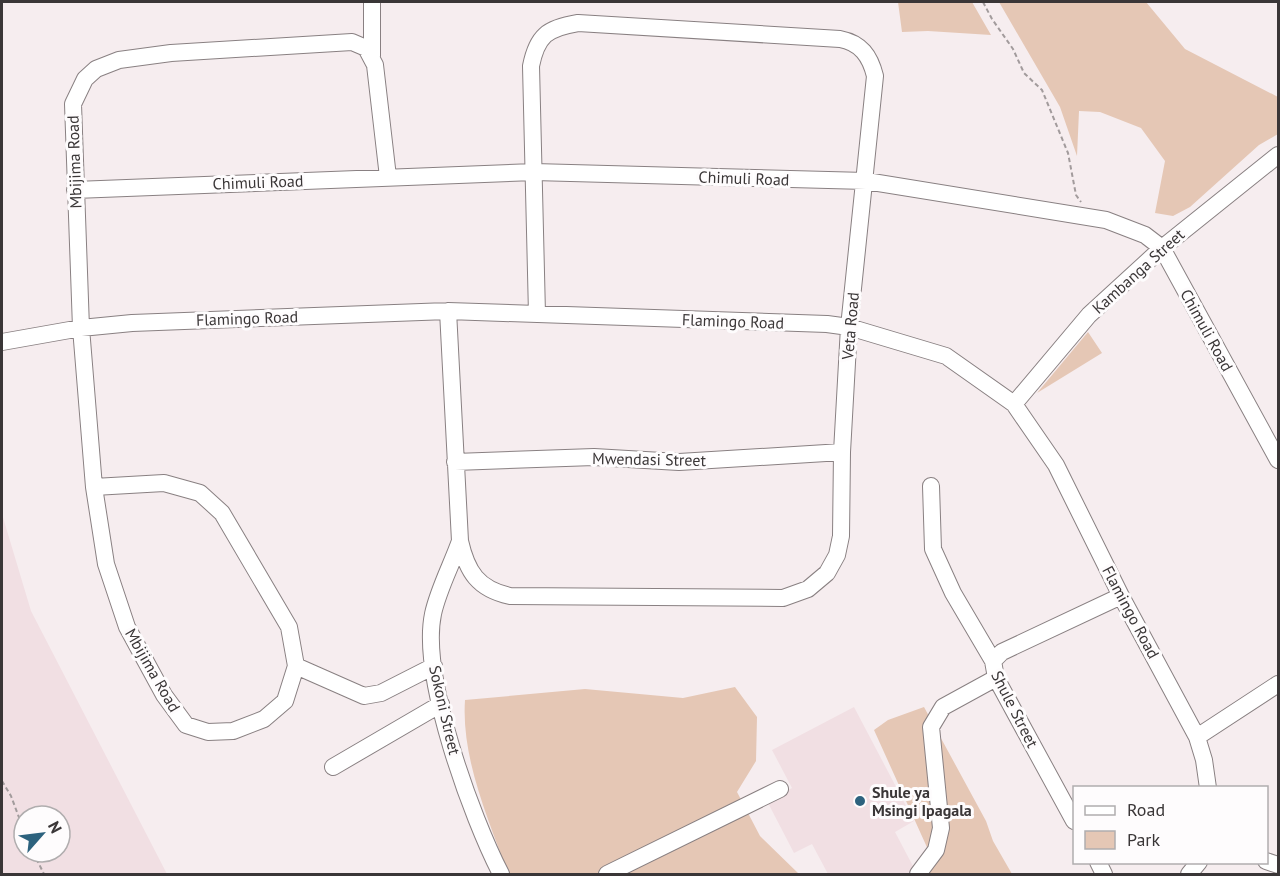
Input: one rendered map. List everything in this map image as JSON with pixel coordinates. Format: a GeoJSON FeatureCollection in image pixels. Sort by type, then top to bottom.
{"type":"FeatureCollection","features":[{"type":"Feature","properties":{"kind":"street"},"geometry":{"type":"LineString","coordinates":[[372,2],[372,56],[388,177]]}},
{"type":"Feature","properties":{"kind":"street","name":"Veta Road"},"geometry":{"type":"LineString","coordinates":[[448,310],[460,541],[469,572],[484,587],[503,594],[783,598],[798,594],[818,583],[827,573],[837,555],[841,536],[842,452],[849,327],[866,181],[875,76],[867,55],[856,44],[840,39],[578,23],[551,31],[535,47],[531,66],[537,314]]}},
{"type":"Feature","properties":{"kind":"street","name":"Mbijima Road"},"geometry":{"type":"LineString","coordinates":[[94,487],[164,483],[200,493],[222,513],[289,627],[296,666],[285,701],[264,718],[233,731],[208,732],[186,725],[164,695],[127,627],[106,564],[94,487],[81,328],[73,104],[85,79],[96,69],[119,60],[171,53],[352,42],[360,44],[372,56]]}},
{"type":"Feature","properties":{"kind":"street","name":"Kambanga Street"},"geometry":{"type":"LineString","coordinates":[[1014,404],[1089,315],[1161,248],[1278,155]]}},
{"type":"Feature","properties":{"kind":"street","name":"Chimuli Road"},"geometry":{"type":"LineString","coordinates":[[75,190],[534,172],[866,181],[1093,218],[1145,234],[1161,248],[1278,460]]}},
{"type":"Feature","properties":{"kind":"street","name":"Flamingo Road"},"geometry":{"type":"LineString","coordinates":[[2,342],[81,328],[209,319],[448,310],[849,327],[946,356],[1014,404],[1056,465],[1121,596],[1197,737],[1204,760],[1208,786]]}},
{"type":"Feature","properties":{"kind":"street","name":"Mwendasi Street"},"geometry":{"type":"LineString","coordinates":[[456,462],[594,458],[679,462],[842,452]]}},
{"type":"Feature","properties":{"kind":"street"},"geometry":{"type":"LineString","coordinates":[[918,874],[936,850],[941,828],[931,727],[943,707],[994,670],[933,549],[931,486]]}},
{"type":"Feature","properties":{"kind":"street","name":"Sokoni Street"},"geometry":{"type":"LineString","coordinates":[[460,541],[433,614],[432,651],[441,705],[462,779],[482,837],[501,874]]}},
{"type":"Feature","properties":{"kind":"street","name":"Shule Street"},"geometry":{"type":"LineString","coordinates":[[1073,819],[994,670],[1002,652],[1121,596]]}},
{"type":"Feature","properties":{"kind":"street"},"geometry":{"type":"LineString","coordinates":[[296,666],[364,696],[381,693],[434,666]]}},
{"type":"Feature","properties":{"kind":"street"},"geometry":{"type":"LineString","coordinates":[[1197,737],[1278,684]]}},
{"type":"Feature","properties":{"kind":"street"},"geometry":{"type":"LineString","coordinates":[[333,767],[441,705]]}},
{"type":"Feature","properties":{"kind":"street"},"geometry":{"type":"LineString","coordinates":[[608,874],[780,789]]}},
{"type":"Feature","properties":{"kind":"path"},"geometry":{"type":"LineString","coordinates":[[983,2],[1013,49],[1024,73],[1042,90],[1068,153],[1076,195],[1093,218]]}},
{"type":"Feature","properties":{"kind":"path"},"geometry":{"type":"LineString","coordinates":[[2,781],[14,804]]}},
{"type":"Feature","properties":{"kind":"shaded area"},"geometry":{"type":"Polygon","coordinates":[[[2,514],[31,611],[167,874],[2,874],[2,514]]]}},
{"type":"Feature","properties":{"kind":"shaded area"},"geometry":{"type":"Polygon","coordinates":[[[854,707],[914,821],[895,832],[915,870],[906,874],[828,874],[812,844],[794,853],[767,801],[792,788],[772,750],[854,707]]]}},
{"type":"Feature","properties":{"kind":"green space"},"geometry":{"type":"Polygon","coordinates":[[[898,2],[972,2],[991,35],[928,31],[902,32],[898,2]]]}},
{"type":"Feature","properties":{"kind":"green space"},"geometry":{"type":"Polygon","coordinates":[[[999,2],[1146,2],[1185,49],[1278,97],[1278,134],[1259,145],[1190,207],[1173,216],[1155,213],[1165,161],[1141,128],[1100,112],[1079,111],[1077,156],[1060,107],[999,2]]]}},
{"type":"Feature","properties":{"kind":"green space"},"geometry":{"type":"Polygon","coordinates":[[[1088,332],[1102,353],[1037,393],[1088,332]]]}},
{"type":"Feature","properties":{"kind":"green space"},"geometry":{"type":"Polygon","coordinates":[[[735,687],[757,717],[756,761],[737,792],[760,836],[799,874],[508,874],[472,767],[467,744],[465,700],[585,689],[683,698],[735,687]]]}},
{"type":"Feature","properties":{"kind":"green space"},"geometry":{"type":"Polygon","coordinates":[[[924,707],[1012,874],[925,874],[935,865],[874,730],[888,720],[924,707]]]}},
{"type":"Feature","properties":{"kind":"place","name":"Shule ya Msingi Ipagala"},"geometry":{"type":"Point","coordinates":[860,801]}}]}
